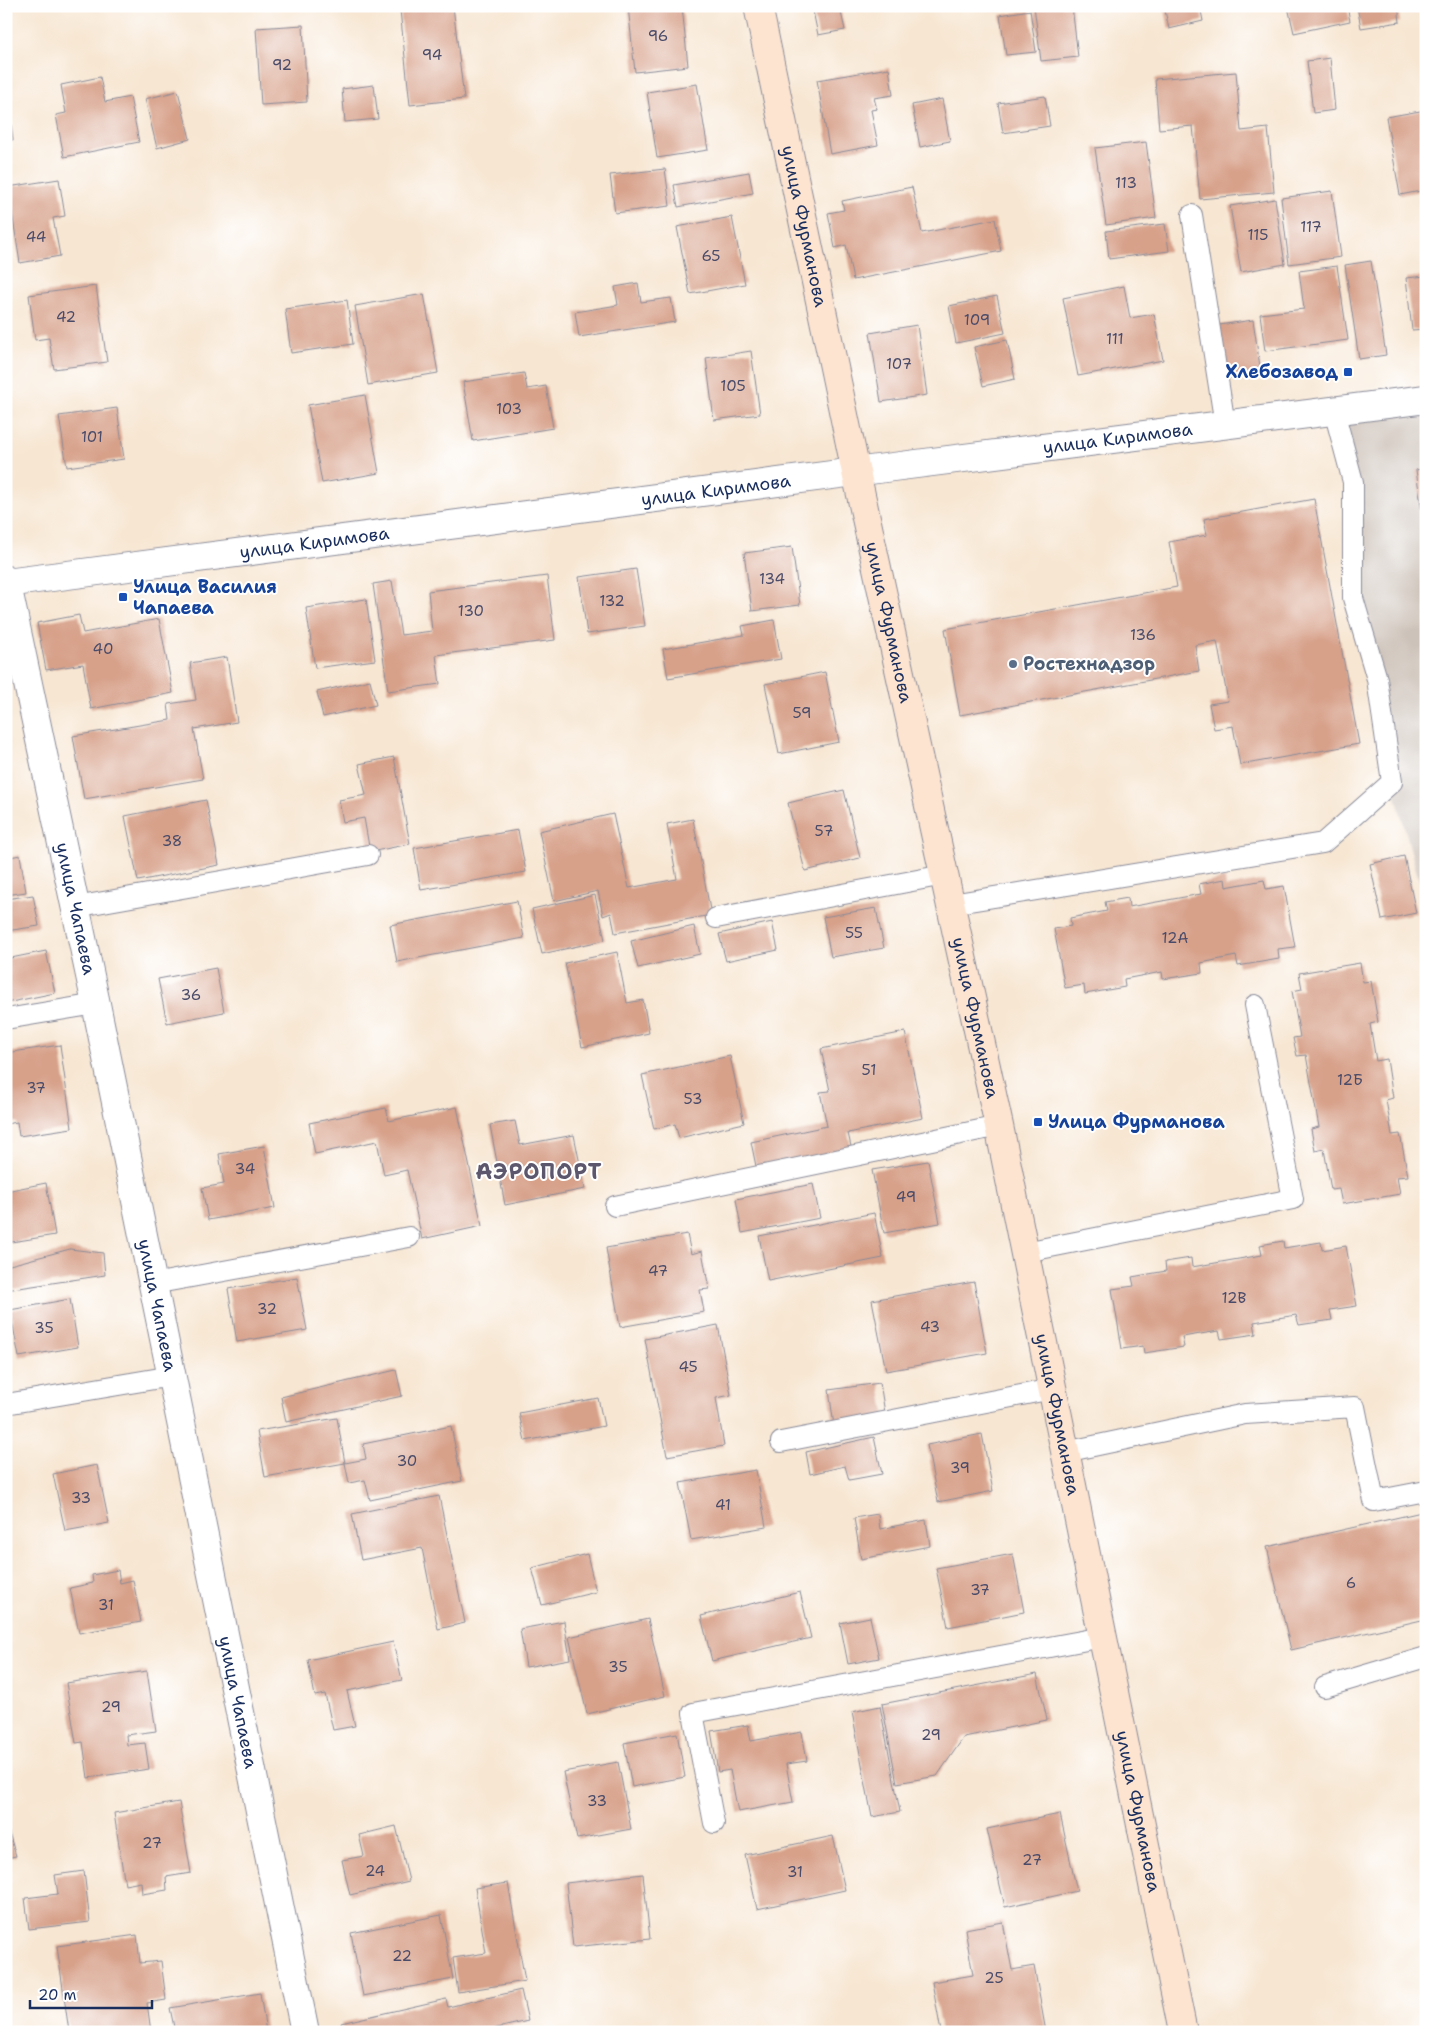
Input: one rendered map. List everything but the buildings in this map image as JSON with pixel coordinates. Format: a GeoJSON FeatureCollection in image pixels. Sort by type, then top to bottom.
{"type":"FeatureCollection","features":[{"type":"Feature","properties":{"kind":"street","name":"улица Фурманова"},"geometry":{"type":"LineString","coordinates":[[758,6],[856,472],[999,1126],[1183,2032]]}},
{"type":"Feature","properties":{"kind":"street","name":"улица Киримова"},"geometry":{"type":"LineString","coordinates":[[6,582],[1426,399]]}},
{"type":"Feature","properties":{"kind":"street","name":"улица Чапаева"},"geometry":{"type":"LineString","coordinates":[[6,582],[76,907],[306,2032]]}},
{"type":"Feature","properties":{"kind":"lane"},"geometry":{"type":"LineString","coordinates":[[1192,215],[1225,425]]}},
{"type":"Feature","properties":{"kind":"lane"},"geometry":{"type":"LineString","coordinates":[[951,904],[1323,843],[1392,782],[1377,679],[1353,598],[1353,482],[1334,411]]}},
{"type":"Feature","properties":{"kind":"lane"},"geometry":{"type":"LineString","coordinates":[[76,907],[368,855]]}},
{"type":"Feature","properties":{"kind":"lane"},"geometry":{"type":"LineString","coordinates":[[716,918],[944,875]]}},
{"type":"Feature","properties":{"kind":"lane"},"geometry":{"type":"LineString","coordinates":[[6,1020],[96,1004]]}},
{"type":"Feature","properties":{"kind":"lane"},"geometry":{"type":"LineString","coordinates":[[1025,1252],[1293,1199],[1255,1005]]}},
{"type":"Feature","properties":{"kind":"lane"},"geometry":{"type":"LineString","coordinates":[[614,1206],[999,1126]]}},
{"type":"Feature","properties":{"kind":"lane"},"geometry":{"type":"LineString","coordinates":[[153,1284],[409,1237]]}},
{"type":"Feature","properties":{"kind":"lane"},"geometry":{"type":"LineString","coordinates":[[6,1404],[172,1376]]}},
{"type":"Feature","properties":{"kind":"lane"},"geometry":{"type":"LineString","coordinates":[[781,1442],[1052,1389]]}},
{"type":"Feature","properties":{"kind":"lane"},"geometry":{"type":"LineString","coordinates":[[1065,1452],[1245,1414],[1355,1406],[1374,1501],[1426,1491]]}},
{"type":"Feature","properties":{"kind":"lane"},"geometry":{"type":"LineString","coordinates":[[714,1823],[692,1714],[1103,1637]]}},
{"type":"Feature","properties":{"kind":"lane"},"geometry":{"type":"LineString","coordinates":[[1325,1687],[1426,1657]]}},
{"type":"Feature","properties":{"kind":"shaded area"},"geometry":{"type":"Polygon","coordinates":[[[1426,399],[1426,906],[1392,782],[1353,598],[1353,482],[1334,411],[1426,399]]]}},
{"type":"Feature","properties":{"kind":"place","name":"Хлебозавод"},"geometry":{"type":"Point","coordinates":[1348,372]}},
{"type":"Feature","properties":{"kind":"place","name":"Улица Василия Чапаева"},"geometry":{"type":"Point","coordinates":[123,597]}},
{"type":"Feature","properties":{"kind":"place","name":"Ростехнадзор"},"geometry":{"type":"Point","coordinates":[1013,664]}},
{"type":"Feature","properties":{"kind":"place","name":"Улица Фурманова"},"geometry":{"type":"Point","coordinates":[1038,1122]}},
{"type":"Feature","properties":{"kind":"district","name":"АЭРОПОРТ"},"geometry":{"type":"Point","coordinates":[539,1171]}}]}
